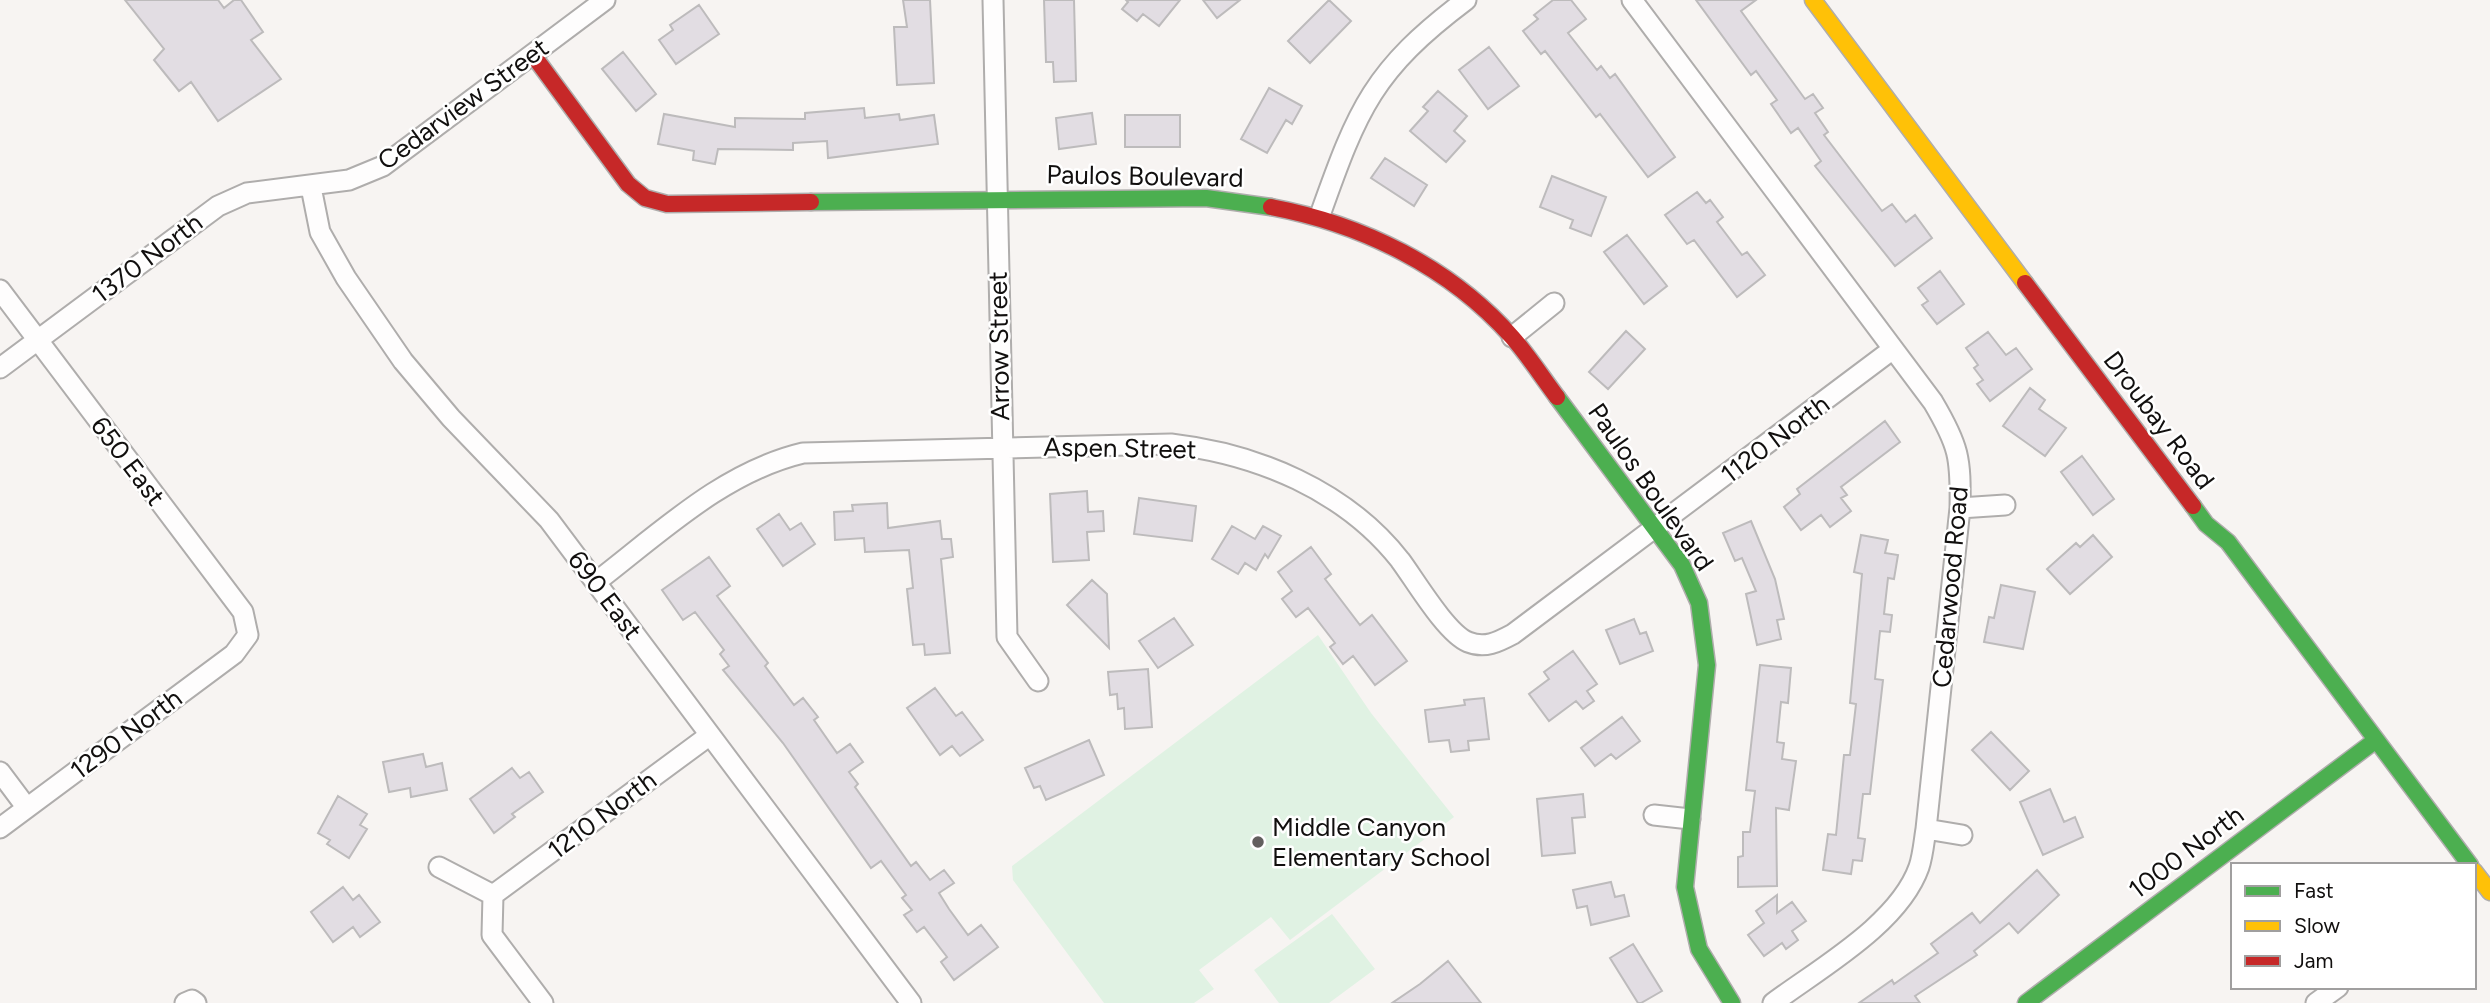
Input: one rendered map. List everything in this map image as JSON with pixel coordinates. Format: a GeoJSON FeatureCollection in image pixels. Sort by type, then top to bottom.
{"type":"FeatureCollection","features":[{"type":"Feature","properties":{"kind":"street","name":"Cedarview Street"},"geometry":{"type":"LineString","coordinates":[[311,187],[349,180],[383,166],[605,0]]}},
{"type":"Feature","properties":{"kind":"street","name":"Arrow Street"},"geometry":{"type":"LineString","coordinates":[[993,0],[1007,637],[1038,681]]}},
{"type":"Feature","properties":{"kind":"street"},"geometry":{"type":"LineString","coordinates":[[1320,215],[1347,138],[1380,78],[1411,44],[1466,0]]}},
{"type":"Feature","properties":{"kind":"street","name":"Cedarwood Road"},"geometry":{"type":"LineString","coordinates":[[1632,0],[1893,349],[1950,431],[1961,463],[1960,508],[1926,829],[1919,867],[1897,905],[1877,925],[1773,1003]]}},
{"type":"Feature","properties":{"kind":"street","name":"Droubay Road"},"geometry":{"type":"LineString","coordinates":[[1813,0],[2206,524],[2228,542],[2468,863]]}},
{"type":"Feature","properties":{"kind":"street","name":"Paulos Boulevard"},"geometry":{"type":"LineString","coordinates":[[533,55],[628,184],[645,198],[667,204],[1206,198],[1265,203],[1320,215],[1379,239],[1435,271],[1486,310],[1512,337],[1656,528],[1692,584],[1706,645],[1706,686],[1685,877],[1692,928],[1708,968],[1732,1003]]}},
{"type":"Feature","properties":{"kind":"street","name":"1370 North"},"geometry":{"type":"LineString","coordinates":[[0,368],[218,206],[247,193],[311,187]]}},
{"type":"Feature","properties":{"kind":"street","name":"690 East"},"geometry":{"type":"LineString","coordinates":[[311,187],[320,232],[346,278],[403,361],[451,418],[549,520],[911,1003]]}},
{"type":"Feature","properties":{"kind":"street","name":"650 East"},"geometry":{"type":"LineString","coordinates":[[0,290],[243,612],[248,635]]}},
{"type":"Feature","properties":{"kind":"street"},"geometry":{"type":"LineString","coordinates":[[1512,337],[1554,303]]}},
{"type":"Feature","properties":{"kind":"street","name":"1120 North"},"geometry":{"type":"LineString","coordinates":[[1656,528],[1893,349]]}},
{"type":"Feature","properties":{"kind":"street","name":"Aspen Street"},"geometry":{"type":"LineString","coordinates":[[596,582],[732,480],[780,458],[826,450],[1171,444],[1228,453],[1274,469],[1308,485],[1356,517],[1397,557],[1453,629],[1467,642],[1490,645],[1513,634],[1656,528]]}},
{"type":"Feature","properties":{"kind":"street"},"geometry":{"type":"LineString","coordinates":[[1960,508],[2005,505]]}},
{"type":"Feature","properties":{"kind":"street","name":"1290 North"},"geometry":{"type":"LineString","coordinates":[[0,828],[234,654],[248,635]]}},
{"type":"Feature","properties":{"kind":"street","name":"1210 North"},"geometry":{"type":"LineString","coordinates":[[493,895],[710,735]]}},
{"type":"Feature","properties":{"kind":"street","name":"1000 North"},"geometry":{"type":"LineString","coordinates":[[2026,1003],[2376,740]]}},
{"type":"Feature","properties":{"kind":"street"},"geometry":{"type":"LineString","coordinates":[[0,772],[27,808]]}},
{"type":"Feature","properties":{"kind":"street"},"geometry":{"type":"LineString","coordinates":[[1654,815],[1690,819]]}},
{"type":"Feature","properties":{"kind":"street"},"geometry":{"type":"LineString","coordinates":[[1926,829],[1962,835]]}},
{"type":"Feature","properties":{"kind":"street"},"geometry":{"type":"LineString","coordinates":[[439,867],[493,895],[492,935],[543,1003]]}},
{"type":"Feature","properties":{"kind":"street"},"geometry":{"type":"LineString","coordinates":[[2476,873],[2490,892]]}},
{"type":"Feature","properties":{"kind":"street"},"geometry":{"type":"LineString","coordinates":[[2316,1003],[2335,989]]}},
{"type":"Feature","properties":{"kind":"green space","name":"Middle Canyon Elementary School"},"geometry":{"type":"Polygon","coordinates":[[[1318,635],[1371,713],[1454,817],[1290,940],[1271,917],[1199,970],[1214,989],[1194,1003],[1104,1003],[1013,880],[1012,866],[1318,635]]]}},
{"type":"Feature","properties":{"kind":"green space"},"geometry":{"type":"Polygon","coordinates":[[[1332,914],[1375,969],[1329,1003],[1279,1003],[1254,970],[1332,914]]]}},
{"type":"Feature","properties":{"kind":"building"},"geometry":{"type":"Polygon","coordinates":[[[125,0],[218,0],[224,8],[234,0],[241,0],[263,32],[251,40],[281,79],[218,121],[191,82],[179,91],[154,60],[164,49],[125,0]]]}},
{"type":"Feature","properties":{"kind":"building"},"geometry":{"type":"Polygon","coordinates":[[[903,0],[930,0],[934,83],[897,85],[894,27],[907,27],[903,0]]]}},
{"type":"Feature","properties":{"kind":"building"},"geometry":{"type":"Polygon","coordinates":[[[1044,0],[1074,0],[1076,81],[1054,82],[1053,62],[1046,62],[1044,0]]]}},
{"type":"Feature","properties":{"kind":"building"},"geometry":{"type":"Polygon","coordinates":[[[1126,0],[1180,0],[1159,26],[1143,14],[1137,21],[1122,9],[1128,2],[1126,0]]]}},
{"type":"Feature","properties":{"kind":"building"},"geometry":{"type":"Polygon","coordinates":[[[1203,0],[1240,0],[1217,18],[1203,0]]]}},
{"type":"Feature","properties":{"kind":"building"},"geometry":{"type":"Polygon","coordinates":[[[1329,0],[1351,21],[1310,63],[1288,41],[1329,0]]]}},
{"type":"Feature","properties":{"kind":"building"},"geometry":{"type":"Polygon","coordinates":[[[1553,0],[1571,0],[1586,19],[1568,33],[1597,70],[1601,66],[1610,78],[1615,74],[1675,157],[1648,177],[1600,114],[1596,117],[1545,51],[1541,54],[1523,31],[1538,19],[1534,15],[1553,0]]]}},
{"type":"Feature","properties":{"kind":"building"},"geometry":{"type":"Polygon","coordinates":[[[1696,0],[1756,0],[1741,11],[1805,99],[1813,94],[1823,108],[1815,113],[1828,132],[1824,135],[1882,211],[1892,204],[1906,222],[1915,215],[1932,238],[1895,266],[1815,166],[1821,161],[1798,128],[1791,133],[1771,104],[1777,100],[1756,71],[1751,75],[1696,0]]]}},
{"type":"Feature","properties":{"kind":"building"},"geometry":{"type":"Polygon","coordinates":[[[699,5],[719,34],[676,64],[659,40],[673,30],[670,25],[699,5]]]}},
{"type":"Feature","properties":{"kind":"building"},"geometry":{"type":"Polygon","coordinates":[[[1489,47],[1519,86],[1488,109],[1459,70],[1489,47]]]}},
{"type":"Feature","properties":{"kind":"building"},"geometry":{"type":"Polygon","coordinates":[[[623,52],[656,94],[636,111],[602,69],[623,52]]]}},
{"type":"Feature","properties":{"kind":"building"},"geometry":{"type":"Polygon","coordinates":[[[1269,88],[1302,106],[1292,124],[1286,120],[1267,153],[1241,139],[1269,88]]]}},
{"type":"Feature","properties":{"kind":"building"},"geometry":{"type":"Polygon","coordinates":[[[1438,91],[1467,116],[1454,131],[1465,141],[1446,162],[1410,131],[1428,111],[1423,107],[1438,91]]]}},
{"type":"Feature","properties":{"kind":"building"},"geometry":{"type":"Polygon","coordinates":[[[864,108],[865,118],[899,114],[900,120],[934,115],[938,144],[828,158],[827,141],[793,143],[793,150],[718,149],[715,164],[693,160],[694,151],[658,144],[664,114],[735,127],[735,118],[805,119],[805,113],[864,108]]]}},
{"type":"Feature","properties":{"kind":"building"},"geometry":{"type":"Polygon","coordinates":[[[1092,113],[1096,144],[1059,149],[1056,118],[1092,113]]]}},
{"type":"Feature","properties":{"kind":"building"},"geometry":{"type":"Polygon","coordinates":[[[1125,115],[1180,115],[1180,147],[1125,147],[1125,115]]]}},
{"type":"Feature","properties":{"kind":"building"},"geometry":{"type":"Polygon","coordinates":[[[1385,158],[1427,185],[1414,206],[1371,178],[1385,158]]]}},
{"type":"Feature","properties":{"kind":"building"},"geometry":{"type":"Polygon","coordinates":[[[1552,176],[1606,197],[1591,236],[1570,228],[1573,220],[1540,207],[1552,176]]]}},
{"type":"Feature","properties":{"kind":"building"},"geometry":{"type":"Polygon","coordinates":[[[1697,192],[1706,203],[1710,200],[1723,217],[1717,222],[1742,255],[1747,252],[1765,275],[1737,297],[1694,240],[1687,244],[1665,215],[1697,192]]]}},
{"type":"Feature","properties":{"kind":"building"},"geometry":{"type":"Polygon","coordinates":[[[1627,235],[1667,286],[1644,304],[1604,252],[1627,235]]]}},
{"type":"Feature","properties":{"kind":"building"},"geometry":{"type":"Polygon","coordinates":[[[1940,271],[1964,304],[1937,324],[1922,305],[1928,301],[1918,288],[1940,271]]]}},
{"type":"Feature","properties":{"kind":"building"},"geometry":{"type":"Polygon","coordinates":[[[1626,331],[1645,349],[1608,389],[1589,372],[1626,331]]]}},
{"type":"Feature","properties":{"kind":"building"},"geometry":{"type":"Polygon","coordinates":[[[1988,332],[2006,355],[2016,348],[2032,369],[1990,401],[1977,384],[1983,380],[1974,368],[1978,365],[1966,348],[1988,332]]]}},
{"type":"Feature","properties":{"kind":"building"},"geometry":{"type":"Polygon","coordinates":[[[2030,388],[2045,400],[2039,409],[2066,428],[2045,456],[2003,426],[2030,388]]]}},
{"type":"Feature","properties":{"kind":"building"},"geometry":{"type":"Polygon","coordinates":[[[1885,421],[1900,442],[1841,487],[1847,495],[1841,498],[1851,511],[1830,527],[1821,515],[1801,530],[1784,507],[1800,494],[1797,489],[1885,421]]]}},
{"type":"Feature","properties":{"kind":"building"},"geometry":{"type":"Polygon","coordinates":[[[2082,456],[2114,499],[2093,515],[2061,472],[2082,456]]]}},
{"type":"Feature","properties":{"kind":"building"},"geometry":{"type":"Polygon","coordinates":[[[1087,491],[1088,512],[1103,511],[1104,531],[1087,532],[1089,560],[1053,562],[1050,494],[1087,491]]]}},
{"type":"Feature","properties":{"kind":"building"},"geometry":{"type":"Polygon","coordinates":[[[1139,498],[1196,506],[1192,541],[1134,534],[1139,498]]]}},
{"type":"Feature","properties":{"kind":"building"},"geometry":{"type":"Polygon","coordinates":[[[887,503],[888,528],[940,521],[942,539],[951,539],[953,557],[941,559],[950,653],[925,655],[924,644],[913,645],[907,589],[913,588],[909,550],[865,552],[864,538],[835,540],[834,512],[853,511],[852,505],[887,503]]]}},
{"type":"Feature","properties":{"kind":"building"},"geometry":{"type":"Polygon","coordinates":[[[779,514],[790,530],[801,523],[815,544],[783,566],[757,529],[779,514]]]}},
{"type":"Feature","properties":{"kind":"building"},"geometry":{"type":"Polygon","coordinates":[[[1751,521],[1775,579],[1784,619],[1777,620],[1781,639],[1757,645],[1746,594],[1756,591],[1742,558],[1735,561],[1723,533],[1751,521]]]}},
{"type":"Feature","properties":{"kind":"building"},"geometry":{"type":"Polygon","coordinates":[[[1232,526],[1255,539],[1263,526],[1281,536],[1268,558],[1265,554],[1256,570],[1245,563],[1238,574],[1212,559],[1232,526]]]}},
{"type":"Feature","properties":{"kind":"building"},"geometry":{"type":"Polygon","coordinates":[[[1861,535],[1888,540],[1885,553],[1898,555],[1894,579],[1888,578],[1884,614],[1892,615],[1890,632],[1880,631],[1875,679],[1883,680],[1870,794],[1863,794],[1858,838],[1865,839],[1862,861],[1853,860],[1851,874],[1823,870],[1828,834],[1836,835],[1844,755],[1850,755],[1856,704],[1850,703],[1862,574],[1854,572],[1861,535]]]}},
{"type":"Feature","properties":{"kind":"building"},"geometry":{"type":"Polygon","coordinates":[[[2093,535],[2112,557],[2070,594],[2047,569],[2076,543],[2080,547],[2093,535]]]}},
{"type":"Feature","properties":{"kind":"building"},"geometry":{"type":"Polygon","coordinates":[[[1311,547],[1331,574],[1325,579],[1360,625],[1372,615],[1407,661],[1375,685],[1353,656],[1343,664],[1330,647],[1335,643],[1308,608],[1296,617],[1282,599],[1292,591],[1278,572],[1311,547]]]}},
{"type":"Feature","properties":{"kind":"building"},"geometry":{"type":"Polygon","coordinates":[[[709,557],[730,586],[717,596],[768,663],[765,666],[794,705],[803,698],[818,717],[814,720],[837,753],[850,744],[863,762],[849,772],[858,784],[855,787],[911,866],[916,862],[930,880],[944,870],[954,883],[939,893],[949,909],[968,935],[981,925],[998,947],[954,980],[941,962],[947,957],[924,927],[917,932],[904,915],[912,910],[902,898],[906,895],[881,861],[871,868],[783,743],[723,670],[729,666],[720,654],[724,650],[695,612],[683,620],[662,590],[709,557]]]}},
{"type":"Feature","properties":{"kind":"building"},"geometry":{"type":"Polygon","coordinates":[[[1092,580],[1107,594],[1109,648],[1067,605],[1092,580]]]}},
{"type":"Feature","properties":{"kind":"building"},"geometry":{"type":"Polygon","coordinates":[[[2001,585],[2035,592],[2023,649],[1984,642],[1989,617],[1994,618],[2001,585]]]}},
{"type":"Feature","properties":{"kind":"building"},"geometry":{"type":"Polygon","coordinates":[[[1174,618],[1193,645],[1158,668],[1139,641],[1174,618]]]}},
{"type":"Feature","properties":{"kind":"building"},"geometry":{"type":"Polygon","coordinates":[[[1634,619],[1640,634],[1646,632],[1653,651],[1620,664],[1606,630],[1634,619]]]}},
{"type":"Feature","properties":{"kind":"building"},"geometry":{"type":"Polygon","coordinates":[[[1573,651],[1597,684],[1587,691],[1594,701],[1583,709],[1576,701],[1549,721],[1529,694],[1549,679],[1544,672],[1573,651]]]}},
{"type":"Feature","properties":{"kind":"building"},"geometry":{"type":"Polygon","coordinates":[[[1760,665],[1791,668],[1788,703],[1781,702],[1777,742],[1784,743],[1782,759],[1796,761],[1789,810],[1776,808],[1777,886],[1738,887],[1738,857],[1743,856],[1743,832],[1750,832],[1755,791],[1746,790],[1760,665]]]}},
{"type":"Feature","properties":{"kind":"building"},"geometry":{"type":"Polygon","coordinates":[[[1148,669],[1152,727],[1125,729],[1124,708],[1118,709],[1117,694],[1110,695],[1108,672],[1148,669]]]}},
{"type":"Feature","properties":{"kind":"building"},"geometry":{"type":"Polygon","coordinates":[[[935,688],[956,716],[962,712],[983,740],[960,756],[952,746],[940,755],[907,708],[935,688]]]}},
{"type":"Feature","properties":{"kind":"building"},"geometry":{"type":"Polygon","coordinates":[[[1484,698],[1489,739],[1468,741],[1469,750],[1451,752],[1449,740],[1429,742],[1425,710],[1465,705],[1464,700],[1484,698]]]}},
{"type":"Feature","properties":{"kind":"building"},"geometry":{"type":"Polygon","coordinates":[[[1622,717],[1640,741],[1616,759],[1611,754],[1595,766],[1581,748],[1622,717]]]}},
{"type":"Feature","properties":{"kind":"building"},"geometry":{"type":"Polygon","coordinates":[[[1991,732],[2029,771],[2010,790],[1972,750],[1991,732]]]}},
{"type":"Feature","properties":{"kind":"building"},"geometry":{"type":"Polygon","coordinates":[[[1089,740],[1104,775],[1046,800],[1040,786],[1034,788],[1025,768],[1089,740]]]}},
{"type":"Feature","properties":{"kind":"building"},"geometry":{"type":"Polygon","coordinates":[[[423,754],[426,767],[442,763],[447,790],[411,797],[410,788],[389,792],[383,762],[423,754]]]}},
{"type":"Feature","properties":{"kind":"building"},"geometry":{"type":"Polygon","coordinates":[[[512,768],[520,778],[529,772],[543,792],[512,814],[515,817],[494,833],[470,799],[512,768]]]}},
{"type":"Feature","properties":{"kind":"building"},"geometry":{"type":"Polygon","coordinates":[[[2050,789],[2064,822],[2075,817],[2083,837],[2043,855],[2020,802],[2050,789]]]}},
{"type":"Feature","properties":{"kind":"building"},"geometry":{"type":"Polygon","coordinates":[[[1583,794],[1585,817],[1572,818],[1575,853],[1542,856],[1537,799],[1583,794]]]}},
{"type":"Feature","properties":{"kind":"building"},"geometry":{"type":"Polygon","coordinates":[[[338,796],[367,814],[360,825],[367,829],[349,858],[327,844],[330,840],[318,833],[338,796]]]}},
{"type":"Feature","properties":{"kind":"building"},"geometry":{"type":"Polygon","coordinates":[[[2037,870],[2059,895],[2018,933],[2009,923],[1974,951],[1977,955],[1915,996],[1920,1003],[1859,1003],[1892,980],[1894,984],[1938,953],[1931,944],[1972,913],[1980,923],[2037,870]]]}},
{"type":"Feature","properties":{"kind":"building"},"geometry":{"type":"Polygon","coordinates":[[[1611,882],[1615,897],[1624,895],[1629,916],[1591,925],[1587,906],[1577,908],[1573,890],[1611,882]]]}},
{"type":"Feature","properties":{"kind":"building"},"geometry":{"type":"Polygon","coordinates":[[[343,887],[353,900],[359,895],[380,922],[360,937],[353,927],[333,942],[311,912],[343,887]]]}},
{"type":"Feature","properties":{"kind":"building"},"geometry":{"type":"Polygon","coordinates":[[[1777,895],[1777,913],[1792,902],[1806,921],[1792,931],[1798,940],[1786,949],[1782,943],[1764,956],[1748,935],[1764,923],[1756,911],[1777,895]]]}},
{"type":"Feature","properties":{"kind":"building"},"geometry":{"type":"Polygon","coordinates":[[[1633,944],[1662,991],[1641,1003],[1638,1003],[1610,958],[1633,944]]]}},
{"type":"Feature","properties":{"kind":"building"},"geometry":{"type":"Polygon","coordinates":[[[1448,961],[1481,1003],[1392,1003],[1420,984],[1448,961]]]}},
{"type":"Feature","properties":{"kind":"traffic: fast"},"geometry":{"type":"LineString","coordinates":[[811,202],[1206,198],[1271,207]]}},
{"type":"Feature","properties":{"kind":"traffic: fast"},"geometry":{"type":"LineString","coordinates":[[1557,397],[1682,565],[1699,603],[1707,665],[1685,887],[1699,949],[1732,1003]]}},
{"type":"Feature","properties":{"kind":"traffic: fast"},"geometry":{"type":"LineString","coordinates":[[2193,506],[2206,524],[2228,542],[2469,863]]}},
{"type":"Feature","properties":{"kind":"traffic: fast"},"geometry":{"type":"LineString","coordinates":[[2026,1003],[2376,740]]}},
{"type":"Feature","properties":{"kind":"traffic: slow"},"geometry":{"type":"LineString","coordinates":[[1813,0],[2025,283]]}},
{"type":"Feature","properties":{"kind":"traffic: slow"},"geometry":{"type":"LineString","coordinates":[[2476,874],[2490,892]]}},
{"type":"Feature","properties":{"kind":"traffic: jam"},"geometry":{"type":"LineString","coordinates":[[533,55],[628,184],[645,198],[667,204],[811,202]]}},
{"type":"Feature","properties":{"kind":"traffic: jam"},"geometry":{"type":"LineString","coordinates":[[1271,207],[1305,215],[1371,237],[1432,270],[1488,312],[1512,337],[1557,397]]}},
{"type":"Feature","properties":{"kind":"traffic: jam"},"geometry":{"type":"LineString","coordinates":[[2025,283],[2193,506]]}},
{"type":"Feature","properties":{"kind":"place","name":"Middle Canyon Elementary School"},"geometry":{"type":"Point","coordinates":[1258,842]}}]}
